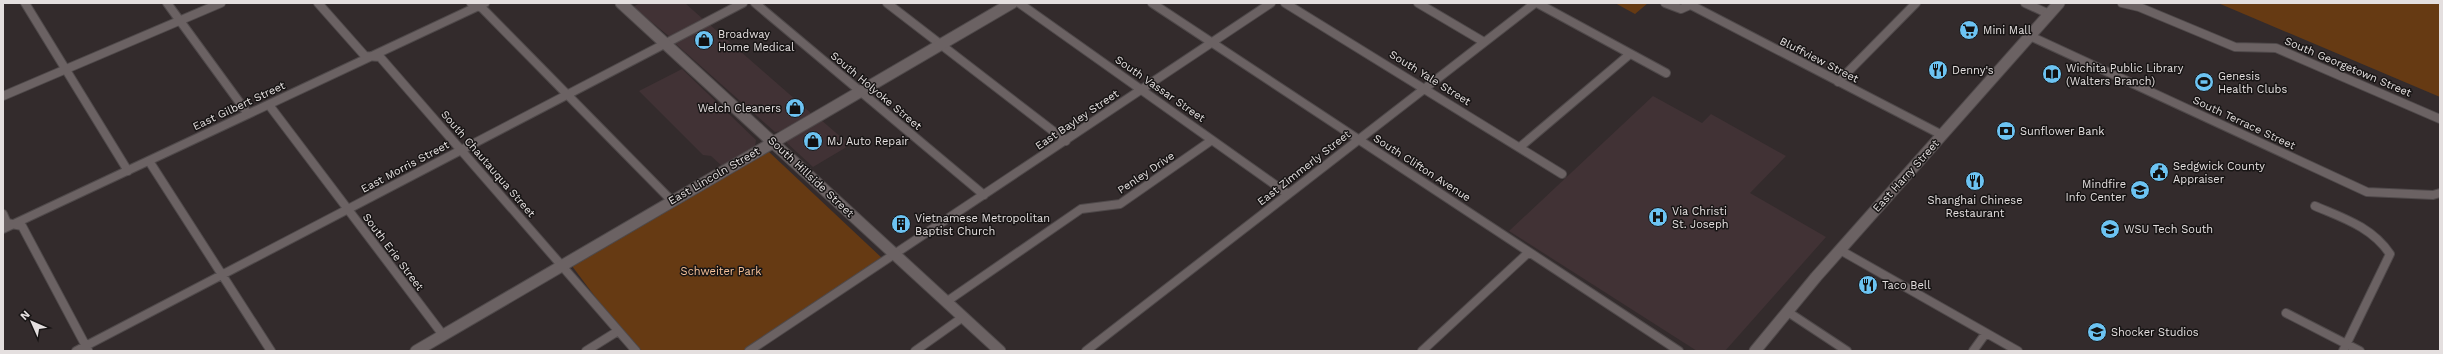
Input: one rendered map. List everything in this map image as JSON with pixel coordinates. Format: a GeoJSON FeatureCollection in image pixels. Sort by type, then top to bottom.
{"type":"FeatureCollection","features":[{"type":"Feature","properties":{"kind":"main road","name":"South Hillside Street"},"geometry":{"type":"LineString","coordinates":[[621,3],[1000,351]]}},
{"type":"Feature","properties":{"kind":"main road","name":"East Lincoln Street"},"geometry":{"type":"LineString","coordinates":[[416,351],[1012,3]]}},
{"type":"Feature","properties":{"kind":"main road","name":"East Harry Street"},"geometry":{"type":"LineString","coordinates":[[1755,351],[1840,250],[2059,3]]}},
{"type":"Feature","properties":{"kind":"street"},"geometry":{"type":"LineString","coordinates":[[25,3],[128,171]]}},
{"type":"Feature","properties":{"kind":"street"},"geometry":{"type":"LineString","coordinates":[[167,3],[248,114]]}},
{"type":"Feature","properties":{"kind":"street"},"geometry":{"type":"LineString","coordinates":[[3,96],[221,3]]}},
{"type":"Feature","properties":{"kind":"street","name":"South Chautauqua Street"},"geometry":{"type":"LineString","coordinates":[[318,3],[365,56],[380,57],[636,351]]}},
{"type":"Feature","properties":{"kind":"street","name":"East Morris Street"},"geometry":{"type":"LineString","coordinates":[[76,351],[87,349],[222,275],[743,3]]}},
{"type":"Feature","properties":{"kind":"street","name":"South Holyoke Street"},"geometry":{"type":"LineString","coordinates":[[755,3],[984,196]]}},
{"type":"Feature","properties":{"kind":"street"},"geometry":{"type":"LineString","coordinates":[[887,3],[1066,141]]}},
{"type":"Feature","properties":{"kind":"street","name":"South Vassar Street"},"geometry":{"type":"LineString","coordinates":[[1019,3],[1288,194]]}},
{"type":"Feature","properties":{"kind":"street","name":"South Clifton Avenue"},"geometry":{"type":"LineString","coordinates":[[1152,3],[1679,351]]}},
{"type":"Feature","properties":{"kind":"street","name":"East Bayley Street"},"geometry":{"type":"LineString","coordinates":[[749,351],[1272,3]]}},
{"type":"Feature","properties":{"kind":"street","name":"South Yale Street"},"geometry":{"type":"LineString","coordinates":[[1285,3],[1562,174]]}},
{"type":"Feature","properties":{"kind":"street"},"geometry":{"type":"LineString","coordinates":[[1418,3],[1484,42]]}},
{"type":"Feature","properties":{"kind":"street"},"geometry":{"type":"LineString","coordinates":[[1536,3],[1666,72]]}},
{"type":"Feature","properties":{"kind":"street","name":"East Zimmerly Street"},"geometry":{"type":"LineString","coordinates":[[1086,351],[1424,88],[1536,3]]}},
{"type":"Feature","properties":{"kind":"street"},"geometry":{"type":"LineString","coordinates":[[1665,3],[1681,9],[1688,4]]}},
{"type":"Feature","properties":{"kind":"street"},"geometry":{"type":"LineString","coordinates":[[1838,82],[1916,3]]}},
{"type":"Feature","properties":{"kind":"street"},"geometry":{"type":"LineString","coordinates":[[2025,3],[2050,14]]}},
{"type":"Feature","properties":{"kind":"street","name":"South Georgetown Street"},"geometry":{"type":"LineString","coordinates":[[2122,3],[2131,4],[2217,41],[2235,46],[2276,48],[2440,119]]}},
{"type":"Feature","properties":{"kind":"street"},"geometry":{"type":"LineString","coordinates":[[477,4],[672,201]]}},
{"type":"Feature","properties":{"kind":"street","name":"East Gilbert Street"},"geometry":{"type":"LineString","coordinates":[[3,229],[371,57],[477,4]]}},
{"type":"Feature","properties":{"kind":"street","name":"Bluffview Street"},"geometry":{"type":"LineString","coordinates":[[1688,4],[1942,135]]}},
{"type":"Feature","properties":{"kind":"street","name":"South Terrace Street"},"geometry":{"type":"LineString","coordinates":[[2030,36],[2367,192],[2436,194]]}},
{"type":"Feature","properties":{"kind":"street"},"geometry":{"type":"LineString","coordinates":[[1520,147],[1630,54]]}},
{"type":"Feature","properties":{"kind":"street","name":"South Erie Street"},"geometry":{"type":"LineString","coordinates":[[268,104],[443,335]]}},
{"type":"Feature","properties":{"kind":"street","name":"Penley Drive"},"geometry":{"type":"LineString","coordinates":[[946,302],[1081,209],[1120,204],[1212,140]]}},
{"type":"Feature","properties":{"kind":"street"},"geometry":{"type":"LineString","coordinates":[[149,161],[271,351]]}},
{"type":"Feature","properties":{"kind":"street"},"geometry":{"type":"LineString","coordinates":[[2315,206],[2374,234],[2388,249],[2390,254],[2345,348]]}},
{"type":"Feature","properties":{"kind":"street"},"geometry":{"type":"LineString","coordinates":[[3,214],[7,223],[22,226],[87,349]]}},
{"type":"Feature","properties":{"kind":"street"},"geometry":{"type":"LineString","coordinates":[[1840,250],[2018,351]]}},
{"type":"Feature","properties":{"kind":"street"},"geometry":{"type":"LineString","coordinates":[[1422,351],[1529,252]]}},
{"type":"Feature","properties":{"kind":"street"},"geometry":{"type":"LineString","coordinates":[[1788,312],[1847,351]]}},
{"type":"Feature","properties":{"kind":"street"},"geometry":{"type":"LineString","coordinates":[[2286,313],[2345,348],[2360,351]]}},
{"type":"Feature","properties":{"kind":"street"},"geometry":{"type":"LineString","coordinates":[[915,351],[963,317]]}},
{"type":"Feature","properties":{"kind":"street"},"geometry":{"type":"LineString","coordinates":[[586,351],[618,331]]}},
{"type":"Feature","properties":{"kind":"street"},"geometry":{"type":"LineString","coordinates":[[1973,351],[1986,333]]}},
{"type":"Feature","properties":{"kind":"shaded area"},"geometry":{"type":"Polygon","coordinates":[[[640,3],[685,3],[704,20],[670,37],[633,7],[640,3]]]}},
{"type":"Feature","properties":{"kind":"shaded area"},"geometry":{"type":"Polygon","coordinates":[[[709,24],[812,114],[782,131],[775,132],[676,44],[676,42],[709,24]]]}},
{"type":"Feature","properties":{"kind":"shaded area"},"geometry":{"type":"Polygon","coordinates":[[[682,69],[756,140],[755,147],[722,166],[711,156],[703,155],[639,91],[682,69]]]}},
{"type":"Feature","properties":{"kind":"shaded area","name":"Via Christi St. Joseph"},"geometry":{"type":"Polygon","coordinates":[[[1653,96],[1702,123],[1711,114],[1786,156],[1750,193],[1826,237],[1725,351],[1697,351],[1509,231],[1653,96]]]}},
{"type":"Feature","properties":{"kind":"shaded area"},"geometry":{"type":"Polygon","coordinates":[[[820,119],[850,145],[813,167],[787,143],[786,140],[820,119]]]}},
{"type":"Feature","properties":{"kind":"green space"},"geometry":{"type":"Polygon","coordinates":[[[1615,3],[1648,3],[1635,14],[1615,3]]]}},
{"type":"Feature","properties":{"kind":"green space"},"geometry":{"type":"Polygon","coordinates":[[[2218,3],[2440,3],[2440,97],[2218,3]]]}},
{"type":"Feature","properties":{"kind":"green space","name":"Schweiter Park"},"geometry":{"type":"Polygon","coordinates":[[[768,151],[883,259],[744,351],[642,351],[605,310],[572,266],[768,151]]]}},
{"type":"Feature","properties":{"kind":"place","name":"Mini Mall"},"geometry":{"type":"Point","coordinates":[1969,30]}},
{"type":"Feature","properties":{"kind":"place","name":"Broadway Home Medical"},"geometry":{"type":"Point","coordinates":[704,40]}},
{"type":"Feature","properties":{"kind":"place","name":"Denny's"},"geometry":{"type":"Point","coordinates":[1938,70]}},
{"type":"Feature","properties":{"kind":"place","name":"Wichita Public Library (Walters Branch)"},"geometry":{"type":"Point","coordinates":[2052,74]}},
{"type":"Feature","properties":{"kind":"place","name":"Genesis Health Clubs"},"geometry":{"type":"Point","coordinates":[2204,82]}},
{"type":"Feature","properties":{"kind":"place","name":"Welch Cleaners"},"geometry":{"type":"Point","coordinates":[795,108]}},
{"type":"Feature","properties":{"kind":"place","name":"Sunflower Bank"},"geometry":{"type":"Point","coordinates":[2006,131]}},
{"type":"Feature","properties":{"kind":"place","name":"MJ Auto Repair"},"geometry":{"type":"Point","coordinates":[813,141]}},
{"type":"Feature","properties":{"kind":"place","name":"Sedgwick County Appraiser"},"geometry":{"type":"Point","coordinates":[2159,172]}},
{"type":"Feature","properties":{"kind":"place","name":"Shanghai Chinese Restaurant"},"geometry":{"type":"Point","coordinates":[1975,181]}},
{"type":"Feature","properties":{"kind":"place","name":"Mindfire Info Center"},"geometry":{"type":"Point","coordinates":[2140,190]}},
{"type":"Feature","properties":{"kind":"place","name":"Via Christi St. Joseph"},"geometry":{"type":"Point","coordinates":[1658,217]}},
{"type":"Feature","properties":{"kind":"place","name":"Vietnamese Metropolitan Baptist Church"},"geometry":{"type":"Point","coordinates":[901,224]}},
{"type":"Feature","properties":{"kind":"place","name":"WSU Tech South"},"geometry":{"type":"Point","coordinates":[2110,229]}},
{"type":"Feature","properties":{"kind":"place","name":"Taco Bell"},"geometry":{"type":"Point","coordinates":[1868,285]}},
{"type":"Feature","properties":{"kind":"place","name":"Shocker Studios"},"geometry":{"type":"Point","coordinates":[2097,332]}}]}
